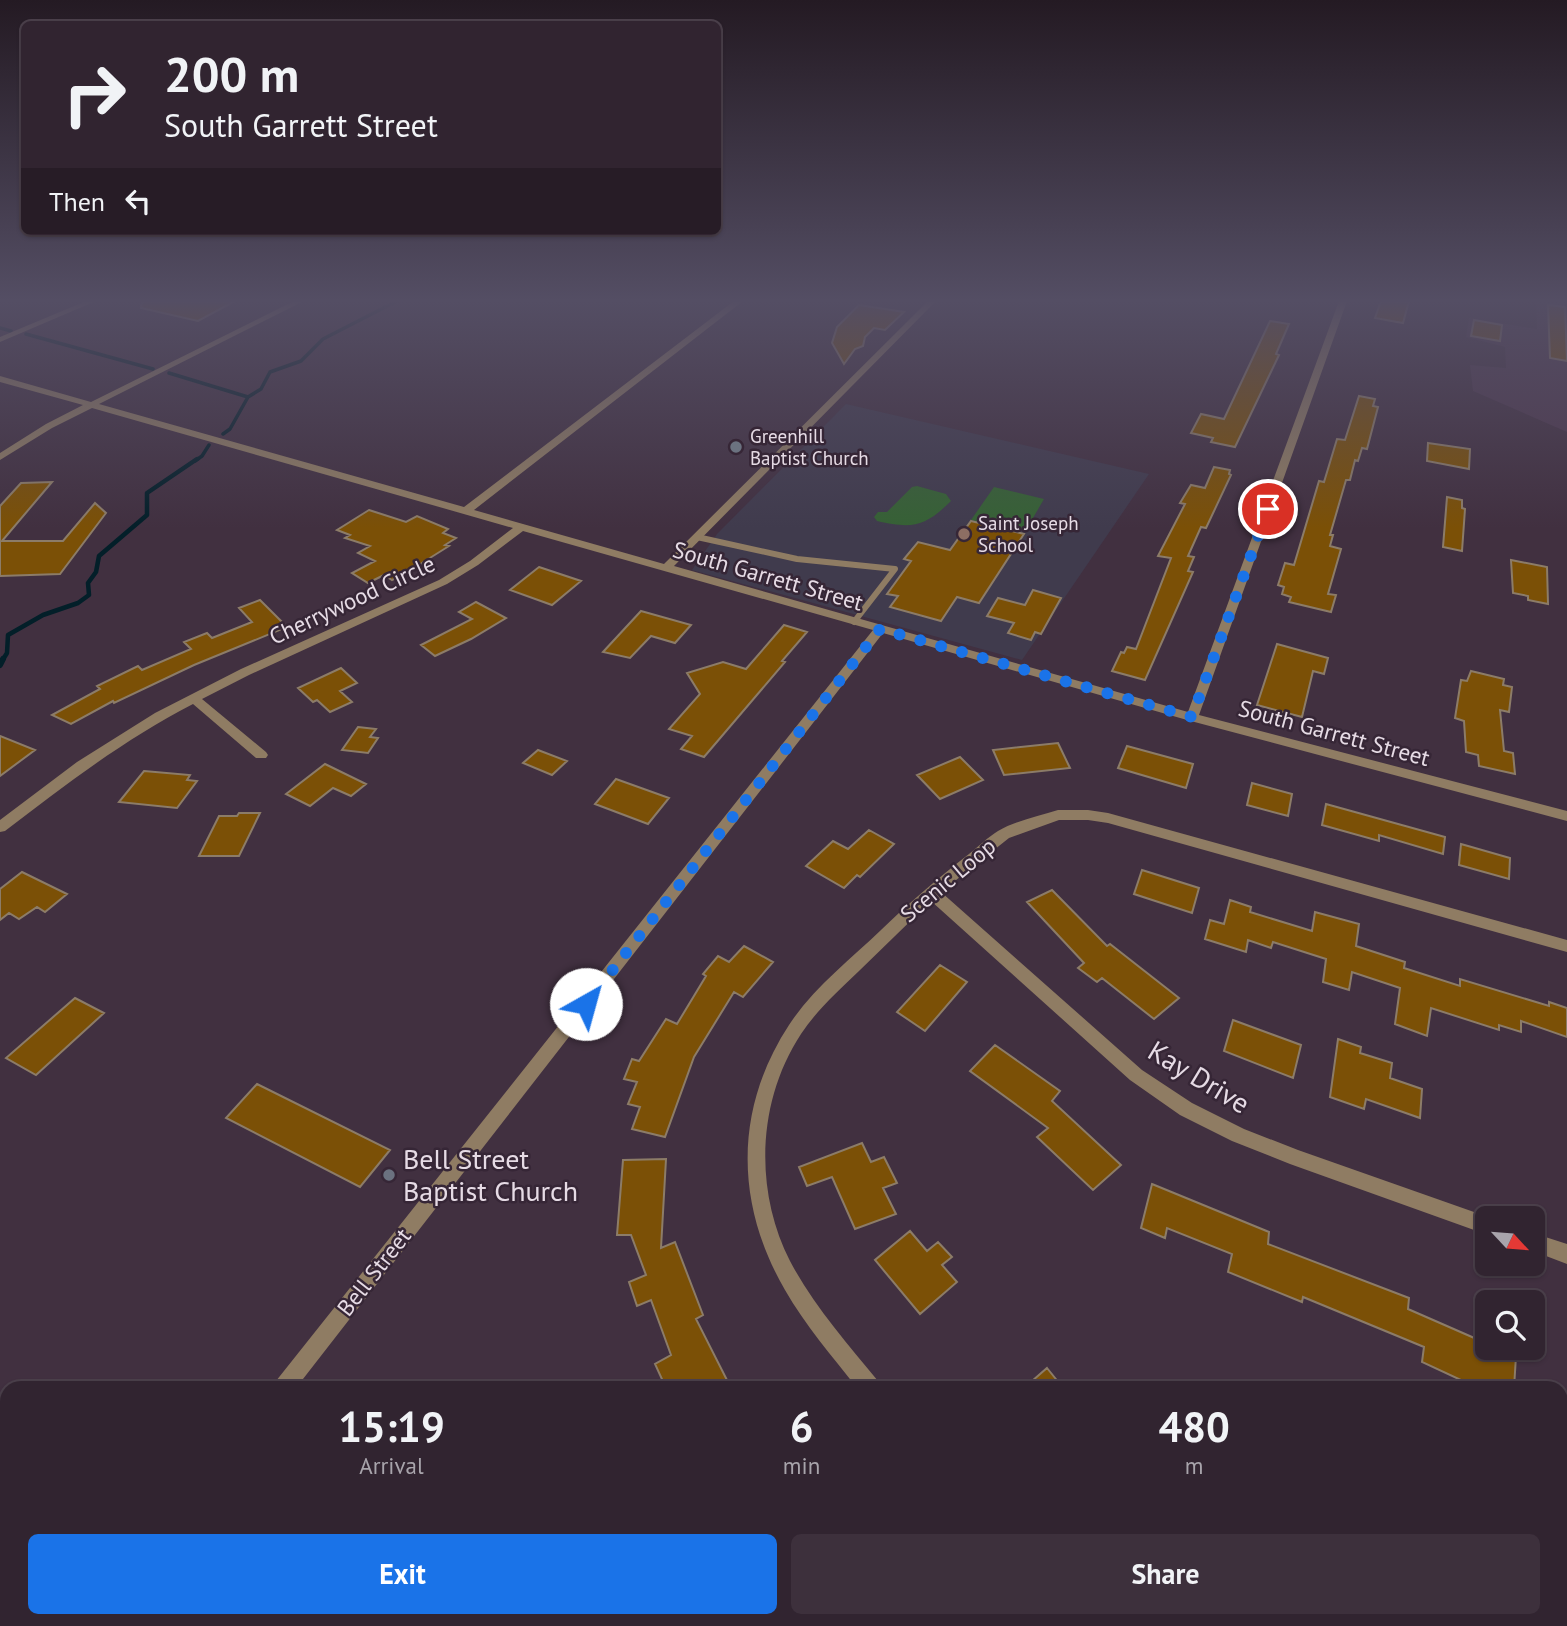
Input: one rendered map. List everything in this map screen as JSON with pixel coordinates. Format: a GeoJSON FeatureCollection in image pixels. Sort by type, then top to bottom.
{"type":"FeatureCollection","features":[{"type":"Feature","properties":{"kind":"street"},"geometry":{"type":"LineString","coordinates":[[0,457],[22,441],[148,377]]}},
{"type":"Feature","properties":{"kind":"street"},"geometry":{"type":"LineString","coordinates":[[466,511],[640,377]]}},
{"type":"Feature","properties":{"kind":"street"},"geometry":{"type":"LineString","coordinates":[[665,569],[856,377]]}},
{"type":"Feature","properties":{"kind":"street"},"geometry":{"type":"LineString","coordinates":[[1192,717],[1315,377]]}},
{"type":"Feature","properties":{"kind":"street","name":"South Garrett Street"},"geometry":{"type":"LineString","coordinates":[[0,379],[1192,717],[1567,816]]}},
{"type":"Feature","properties":{"kind":"street","name":"Cherrywood Circle"},"geometry":{"type":"LineString","coordinates":[[0,827],[92,758],[193,698],[443,582],[474,563],[521,527]]}},
{"type":"Feature","properties":{"kind":"street","name":"Bell Street"},"geometry":{"type":"LineString","coordinates":[[289,1381],[880,629]]}},
{"type":"Feature","properties":{"kind":"street"},"geometry":{"type":"LineString","coordinates":[[193,698],[261,755]]}},
{"type":"Feature","properties":{"kind":"street","name":"Scenic Loop"},"geometry":{"type":"LineString","coordinates":[[865,1381],[797,1290],[773,1244],[764,1219],[755,1171],[758,1121],[774,1064],[804,1015],[835,982],[931,892],[1004,834],[1058,816],[1088,815],[1131,823],[1567,946]]}},
{"type":"Feature","properties":{"kind":"street","name":"Kay Drive"},"geometry":{"type":"LineString","coordinates":[[931,892],[1136,1075],[1161,1093],[1212,1122],[1258,1143],[1475,1221]]}},
{"type":"Feature","properties":{"kind":"street"},"geometry":{"type":"LineString","coordinates":[[1545,1246],[1567,1254]]}},
{"type":"Feature","properties":{"kind":"lane"},"geometry":{"type":"LineString","coordinates":[[697,537],[797,559],[895,569],[854,622]]}},
{"type":"Feature","properties":{"kind":"shaded area"},"geometry":{"type":"Polygon","coordinates":[[[1471,377],[1567,377],[1567,432],[1473,391],[1471,377]]]}},
{"type":"Feature","properties":{"kind":"shaded area"},"geometry":{"type":"Polygon","coordinates":[[[846,404],[1149,474],[1022,660],[692,570],[717,534],[846,404]]]}},
{"type":"Feature","properties":{"kind":"green space"},"geometry":{"type":"Polygon","coordinates":[[[912,487],[946,494],[951,501],[933,516],[917,524],[900,525],[877,521],[874,517],[878,512],[887,512],[912,487]]]}},
{"type":"Feature","properties":{"kind":"green space"},"geometry":{"type":"Polygon","coordinates":[[[994,487],[1044,499],[1026,530],[971,520],[994,487]]]}},
{"type":"Feature","properties":{"kind":"building"},"geometry":{"type":"Polygon","coordinates":[[[1244,377],[1269,377],[1235,447],[1211,442],[1213,438],[1191,433],[1201,414],[1224,419],[1244,377]]]}},
{"type":"Feature","properties":{"kind":"building"},"geometry":{"type":"Polygon","coordinates":[[[1359,396],[1375,399],[1373,406],[1378,407],[1367,449],[1362,448],[1358,461],[1355,460],[1350,480],[1346,480],[1330,535],[1333,535],[1330,546],[1341,549],[1328,594],[1336,595],[1331,612],[1289,602],[1291,597],[1282,594],[1284,587],[1278,585],[1285,563],[1294,565],[1319,481],[1324,482],[1337,439],[1345,440],[1359,396]]]}},
{"type":"Feature","properties":{"kind":"building"},"geometry":{"type":"Polygon","coordinates":[[[1428,443],[1470,449],[1469,469],[1427,461],[1428,443]]]}},
{"type":"Feature","properties":{"kind":"building"},"geometry":{"type":"Polygon","coordinates":[[[1214,467],[1230,470],[1231,475],[1206,528],[1201,527],[1188,556],[1194,557],[1188,571],[1193,572],[1145,680],[1112,671],[1121,652],[1124,653],[1127,647],[1136,649],[1171,558],[1158,556],[1185,504],[1180,503],[1191,485],[1205,488],[1214,467]]]}},
{"type":"Feature","properties":{"kind":"building"},"geometry":{"type":"Polygon","coordinates":[[[52,482],[2,541],[63,541],[95,503],[106,513],[60,574],[0,576],[0,506],[21,483],[52,482]]]}},
{"type":"Feature","properties":{"kind":"building"},"geometry":{"type":"Polygon","coordinates":[[[1447,497],[1462,500],[1462,508],[1465,509],[1462,551],[1443,547],[1447,497]]]}},
{"type":"Feature","properties":{"kind":"building"},"geometry":{"type":"Polygon","coordinates":[[[369,510],[406,522],[417,516],[448,529],[443,533],[456,538],[445,545],[449,546],[406,573],[392,580],[384,575],[368,583],[352,573],[375,561],[358,553],[370,546],[345,538],[350,535],[337,530],[369,510]]]}},
{"type":"Feature","properties":{"kind":"building"},"geometry":{"type":"Polygon","coordinates":[[[971,521],[1024,534],[979,603],[957,597],[941,621],[890,607],[898,596],[887,594],[911,561],[904,559],[918,542],[950,550],[971,521]]]}},
{"type":"Feature","properties":{"kind":"building"},"geometry":{"type":"Polygon","coordinates":[[[1511,560],[1547,567],[1548,604],[1528,600],[1528,596],[1513,593],[1511,560]]]}},
{"type":"Feature","properties":{"kind":"building"},"geometry":{"type":"Polygon","coordinates":[[[539,567],[581,581],[552,605],[510,590],[539,567]]]}},
{"type":"Feature","properties":{"kind":"building"},"geometry":{"type":"Polygon","coordinates":[[[1033,590],[1061,598],[1041,634],[1035,632],[1031,640],[1008,633],[1014,623],[987,616],[998,598],[1025,605],[1033,590]]]}},
{"type":"Feature","properties":{"kind":"building"},"geometry":{"type":"Polygon","coordinates":[[[260,600],[287,627],[194,665],[114,703],[113,701],[71,724],[52,715],[100,689],[97,686],[138,666],[142,670],[191,649],[184,642],[207,633],[212,638],[252,622],[239,608],[260,600]]]}},
{"type":"Feature","properties":{"kind":"building"},"geometry":{"type":"Polygon","coordinates":[[[476,602],[506,618],[435,656],[421,645],[472,619],[459,612],[476,602]]]}},
{"type":"Feature","properties":{"kind":"building"},"geometry":{"type":"Polygon","coordinates":[[[641,611],[691,625],[675,643],[651,636],[630,658],[603,652],[641,611]]]}},
{"type":"Feature","properties":{"kind":"building"},"geometry":{"type":"Polygon","coordinates":[[[784,625],[807,632],[782,661],[785,662],[704,757],[681,749],[692,736],[669,729],[700,694],[687,673],[723,662],[746,669],[784,625]]]}},
{"type":"Feature","properties":{"kind":"building"},"geometry":{"type":"Polygon","coordinates":[[[1277,644],[1328,658],[1324,674],[1313,671],[1302,717],[1257,705],[1277,644]]]}},
{"type":"Feature","properties":{"kind":"building"},"geometry":{"type":"Polygon","coordinates":[[[341,668],[357,683],[340,691],[352,702],[330,712],[317,700],[313,702],[298,688],[341,668]]]}},
{"type":"Feature","properties":{"kind":"building"},"geometry":{"type":"Polygon","coordinates":[[[1471,671],[1504,679],[1503,685],[1512,687],[1509,712],[1500,710],[1504,751],[1513,753],[1515,774],[1479,766],[1478,755],[1466,752],[1464,721],[1455,718],[1461,680],[1467,681],[1471,671]]]}},
{"type":"Feature","properties":{"kind":"building"},"geometry":{"type":"Polygon","coordinates":[[[358,727],[376,729],[370,737],[378,738],[368,753],[342,750],[358,727]]]}},
{"type":"Feature","properties":{"kind":"building"},"geometry":{"type":"Polygon","coordinates":[[[0,736],[35,750],[0,776],[0,736]]]}},
{"type":"Feature","properties":{"kind":"building"},"geometry":{"type":"Polygon","coordinates":[[[1058,743],[1070,768],[1004,775],[993,750],[1058,743]]]}},
{"type":"Feature","properties":{"kind":"building"},"geometry":{"type":"Polygon","coordinates":[[[1127,746],[1193,764],[1186,788],[1118,768],[1127,746]]]}},
{"type":"Feature","properties":{"kind":"building"},"geometry":{"type":"Polygon","coordinates":[[[538,750],[567,761],[552,775],[523,763],[538,750]]]}},
{"type":"Feature","properties":{"kind":"building"},"geometry":{"type":"Polygon","coordinates":[[[960,757],[983,780],[940,799],[917,775],[960,757]]]}},
{"type":"Feature","properties":{"kind":"building"},"geometry":{"type":"Polygon","coordinates":[[[325,764],[366,784],[351,796],[333,788],[310,806],[286,794],[325,764]]]}},
{"type":"Feature","properties":{"kind":"building"},"geometry":{"type":"Polygon","coordinates":[[[144,771],[190,775],[187,780],[197,781],[177,808],[119,802],[144,771]]]}},
{"type":"Feature","properties":{"kind":"building"},"geometry":{"type":"Polygon","coordinates":[[[616,779],[669,798],[648,824],[595,804],[616,779]]]}},
{"type":"Feature","properties":{"kind":"building"},"geometry":{"type":"Polygon","coordinates":[[[1252,783],[1292,794],[1288,816],[1247,805],[1252,783]]]}},
{"type":"Feature","properties":{"kind":"building"},"geometry":{"type":"Polygon","coordinates":[[[1326,804],[1445,837],[1443,854],[1379,835],[1379,841],[1322,825],[1326,804]]]}},
{"type":"Feature","properties":{"kind":"building"},"geometry":{"type":"Polygon","coordinates":[[[239,813],[260,813],[239,856],[199,856],[219,816],[237,816],[239,813]]]}},
{"type":"Feature","properties":{"kind":"building"},"geometry":{"type":"Polygon","coordinates":[[[869,830],[894,844],[860,877],[857,875],[844,888],[806,866],[833,841],[848,849],[869,830]]]}},
{"type":"Feature","properties":{"kind":"building"},"geometry":{"type":"Polygon","coordinates":[[[1461,844],[1510,858],[1509,879],[1459,865],[1461,844]]]}},
{"type":"Feature","properties":{"kind":"building"},"geometry":{"type":"Polygon","coordinates":[[[1142,870],[1199,888],[1192,913],[1134,894],[1142,870]]]}},
{"type":"Feature","properties":{"kind":"building"},"geometry":{"type":"Polygon","coordinates":[[[22,872],[67,894],[45,912],[37,907],[19,919],[9,913],[0,920],[0,889],[22,872]]]}},
{"type":"Feature","properties":{"kind":"building"},"geometry":{"type":"Polygon","coordinates":[[[1052,890],[1107,946],[1110,944],[1179,998],[1154,1019],[1102,978],[1097,982],[1078,968],[1084,963],[1027,902],[1052,890]]]}},
{"type":"Feature","properties":{"kind":"building"},"geometry":{"type":"Polygon","coordinates":[[[1230,900],[1251,907],[1250,912],[1312,931],[1315,912],[1359,924],[1356,946],[1405,962],[1404,968],[1460,986],[1460,979],[1549,1006],[1549,1002],[1567,1008],[1567,1037],[1521,1021],[1521,1032],[1499,1025],[1499,1030],[1431,1008],[1427,1036],[1395,1024],[1400,988],[1352,972],[1349,990],[1323,982],[1326,959],[1273,942],[1271,948],[1248,940],[1246,952],[1205,939],[1210,920],[1224,924],[1230,900]]]}},
{"type":"Feature","properties":{"kind":"building"},"geometry":{"type":"Polygon","coordinates":[[[744,946],[773,962],[743,997],[734,992],[694,1057],[665,1137],[632,1129],[640,1107],[628,1104],[637,1082],[624,1079],[632,1059],[639,1061],[666,1019],[677,1024],[706,976],[703,974],[718,956],[729,962],[744,946]]]}},
{"type":"Feature","properties":{"kind":"building"},"geometry":{"type":"Polygon","coordinates":[[[940,965],[967,982],[925,1031],[897,1012],[940,965]]]}},
{"type":"Feature","properties":{"kind":"building"},"geometry":{"type":"Polygon","coordinates":[[[75,998],[104,1013],[36,1075],[6,1058],[75,998]]]}},
{"type":"Feature","properties":{"kind":"building"},"geometry":{"type":"Polygon","coordinates":[[[1233,1020],[1301,1045],[1293,1078],[1224,1051],[1233,1020]]]}},
{"type":"Feature","properties":{"kind":"building"},"geometry":{"type":"Polygon","coordinates":[[[1338,1039],[1361,1047],[1360,1053],[1392,1063],[1390,1078],[1422,1089],[1420,1118],[1366,1099],[1364,1109],[1330,1097],[1338,1039]]]}},
{"type":"Feature","properties":{"kind":"building"},"geometry":{"type":"Polygon","coordinates":[[[995,1045],[1060,1091],[1052,1101],[1121,1165],[1093,1190],[1037,1137],[1048,1128],[970,1071],[995,1045]]]}},
{"type":"Feature","properties":{"kind":"building"},"geometry":{"type":"Polygon","coordinates":[[[257,1084],[390,1150],[360,1187],[226,1118],[257,1084]]]}},
{"type":"Feature","properties":{"kind":"building"},"geometry":{"type":"Polygon","coordinates":[[[862,1143],[871,1162],[884,1157],[897,1183],[883,1188],[896,1214],[855,1229],[832,1177],[807,1186],[799,1167],[862,1143]]]}},
{"type":"Feature","properties":{"kind":"building"},"geometry":{"type":"Polygon","coordinates":[[[666,1159],[661,1248],[675,1242],[703,1315],[696,1319],[727,1381],[663,1381],[655,1364],[671,1355],[651,1300],[637,1306],[629,1282],[646,1275],[631,1235],[617,1235],[623,1160],[666,1159]]]}},
{"type":"Feature","properties":{"kind":"building"},"geometry":{"type":"Polygon","coordinates":[[[1152,1184],[1269,1232],[1268,1244],[1409,1298],[1408,1309],[1475,1338],[1475,1360],[1516,1360],[1514,1381],[1463,1381],[1422,1362],[1424,1347],[1303,1297],[1302,1302],[1228,1272],[1232,1254],[1167,1228],[1165,1238],[1141,1228],[1152,1184]]]}},
{"type":"Feature","properties":{"kind":"building"},"geometry":{"type":"Polygon","coordinates":[[[910,1231],[927,1251],[938,1242],[952,1257],[942,1265],[957,1282],[920,1314],[875,1260],[910,1231]]]}},
{"type":"Feature","properties":{"kind":"building"},"geometry":{"type":"Polygon","coordinates":[[[1047,1368],[1057,1381],[1032,1381],[1047,1368]]]}},
{"type":"Feature","properties":{"kind":"waterway"},"geometry":{"type":"LineString","coordinates":[[182,377],[248,397]]}},
{"type":"Feature","properties":{"kind":"waterway"},"geometry":{"type":"LineString","coordinates":[[248,397],[261,389],[267,377]]}},
{"type":"Feature","properties":{"kind":"waterway"},"geometry":{"type":"LineString","coordinates":[[223,434],[230,429],[248,397]]}},
{"type":"Feature","properties":{"kind":"waterway"},"geometry":{"type":"LineString","coordinates":[[195,461],[209,445]]}},
{"type":"Feature","properties":{"kind":"waterway"},"geometry":{"type":"LineString","coordinates":[[2,661],[7,653],[8,635],[43,615],[78,603],[89,595],[88,583],[96,572],[99,556],[147,515],[147,493],[197,459]]}},
{"type":"Feature","properties":{"kind":"waterway"},"geometry":{"type":"LineString","coordinates":[[0,665],[2,661]]}},
{"type":"Feature","properties":{"kind":"place","name":"Greenhill Baptist Church"},"geometry":{"type":"Point","coordinates":[736,447]}},
{"type":"Feature","properties":{"kind":"place","name":"Saint Joseph School"},"geometry":{"type":"Point","coordinates":[964,534]}},
{"type":"Feature","properties":{"kind":"place","name":"Bell Street Baptist Church"},"geometry":{"type":"Point","coordinates":[389,1175]}},
{"type":"Feature","properties":{"kind":"route"},"geometry":{"type":"LineString","coordinates":[[586,1004],[880,629],[1192,717],[1268,509]]}}]}
